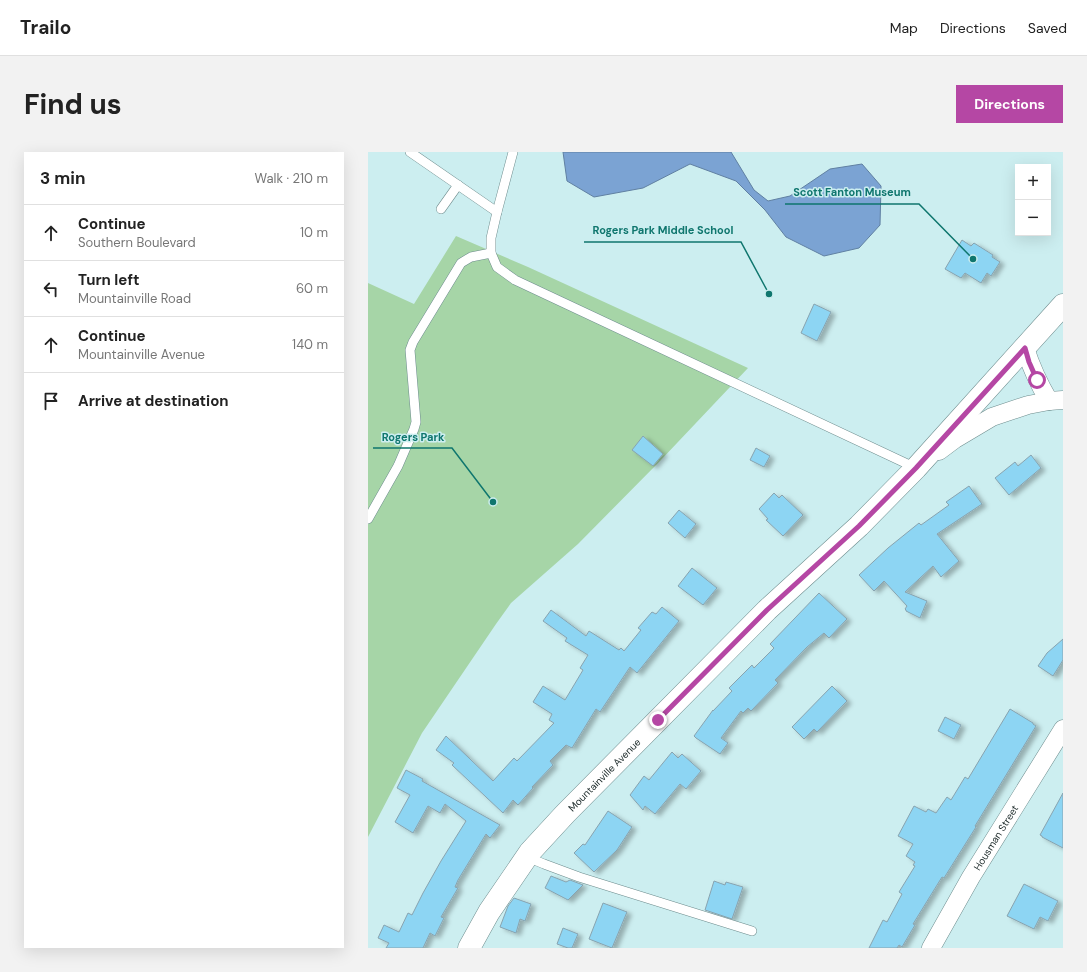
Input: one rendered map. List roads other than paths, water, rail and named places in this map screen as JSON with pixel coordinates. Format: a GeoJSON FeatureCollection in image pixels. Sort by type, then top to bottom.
{"type":"FeatureCollection","features":[{"type":"Feature","properties":{"kind":"street","name":"Mountainville Avenue"},"geometry":{"type":"LineString","coordinates":[[469,948],[489,912],[527,857],[565,814],[767,610],[859,526],[916,468],[1063,305]]}},
{"type":"Feature","properties":{"kind":"street"},"geometry":{"type":"LineString","coordinates":[[1025,348],[1037,380],[1056,401]]}},
{"type":"Feature","properties":{"kind":"street"},"geometry":{"type":"LineString","coordinates":[[916,468],[955,439],[992,417],[1028,405],[1056,401]]}},
{"type":"Feature","properties":{"kind":"street","name":"Housman Street"},"geometry":{"type":"LineString","coordinates":[[931,948],[971,877],[1063,729]]}},
{"type":"Feature","properties":{"kind":"lane"},"geometry":{"type":"LineString","coordinates":[[410,152],[497,212]]}},
{"type":"Feature","properties":{"kind":"lane"},"geometry":{"type":"LineString","coordinates":[[513,152],[491,238],[491,253],[497,267],[515,280],[916,468]]}},
{"type":"Feature","properties":{"kind":"lane"},"geometry":{"type":"LineString","coordinates":[[441,209],[458,185]]}},
{"type":"Feature","properties":{"kind":"lane"},"geometry":{"type":"LineString","coordinates":[[368,519],[398,466],[416,422],[410,350],[413,342],[461,263],[470,257],[491,253]]}},
{"type":"Feature","properties":{"kind":"lane"},"geometry":{"type":"LineString","coordinates":[[527,857],[579,877],[752,931]]}},
{"type":"Feature","properties":{"kind":"water"},"geometry":{"type":"Polygon","coordinates":[[[563,152],[731,152],[754,190],[768,201],[790,196],[830,169],[862,164],[881,186],[880,225],[859,248],[824,256],[786,237],[765,210],[736,181],[690,164],[643,188],[594,197],[567,181],[563,152]]]}},
{"type":"Feature","properties":{"kind":"place","name":"Scott Fanton Museum"},"geometry":{"type":"Point","coordinates":[973,259]}},
{"type":"Feature","properties":{"kind":"place","name":"Rogers Park Middle School"},"geometry":{"type":"Point","coordinates":[769,294]}},
{"type":"Feature","properties":{"kind":"place","name":"Rogers Park"},"geometry":{"type":"Point","coordinates":[493,502]}}]}
